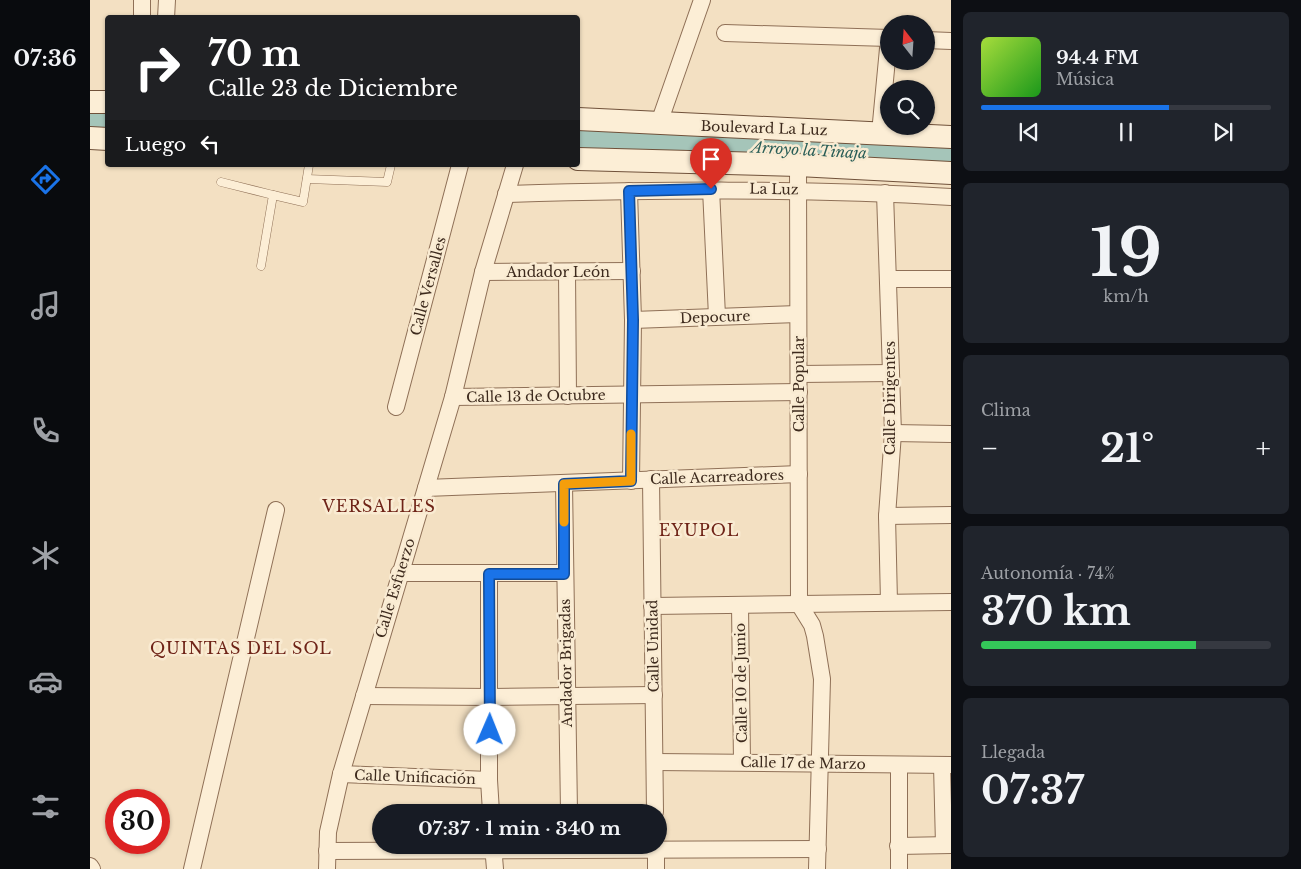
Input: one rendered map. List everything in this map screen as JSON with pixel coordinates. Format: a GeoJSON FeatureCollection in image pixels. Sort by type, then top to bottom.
{"type":"FeatureCollection","features":[{"type":"Feature","properties":{"kind":"main road"},"geometry":{"type":"LineString","coordinates":[[90,102],[105,102]]}},
{"type":"Feature","properties":{"kind":"main road","name":"Boulevard La Luz"},"geometry":{"type":"LineString","coordinates":[[580,120],[880,132]]}},
{"type":"Feature","properties":{"kind":"main road","name":"Boulevard La Luz"},"geometry":{"type":"LineString","coordinates":[[923,135],[951,137]]}},
{"type":"Feature","properties":{"kind":"main road"},"geometry":{"type":"LineString","coordinates":[[90,138],[105,138]]}},
{"type":"Feature","properties":{"kind":"main road"},"geometry":{"type":"LineString","coordinates":[[580,158],[798,165],[951,173]]}},
{"type":"Feature","properties":{"kind":"street"},"geometry":{"type":"LineString","coordinates":[[142,0],[142,15]]}},
{"type":"Feature","properties":{"kind":"street"},"geometry":{"type":"LineString","coordinates":[[166,15],[167,0]]}},
{"type":"Feature","properties":{"kind":"street"},"geometry":{"type":"LineString","coordinates":[[660,123],[702,0]]}},
{"type":"Feature","properties":{"kind":"street"},"geometry":{"type":"LineString","coordinates":[[725,33],[880,38]]}},
{"type":"Feature","properties":{"kind":"street"},"geometry":{"type":"LineString","coordinates":[[935,40],[951,41]]}},
{"type":"Feature","properties":{"kind":"street","name":"Calle Popular"},"geometry":{"type":"LineString","coordinates":[[798,165],[800,374],[799,604]]}},
{"type":"Feature","properties":{"kind":"street","name":"Calle Versalles"},"geometry":{"type":"LineString","coordinates":[[396,407],[459,167]]}},
{"type":"Feature","properties":{"kind":"street","name":"Calle Esfuerzo"},"geometry":{"type":"LineString","coordinates":[[327,869],[331,811],[399,573],[453,397],[483,272],[514,167]]}},
{"type":"Feature","properties":{"kind":"street"},"geometry":{"type":"LineString","coordinates":[[711,189],[717,316]]}},
{"type":"Feature","properties":{"kind":"street","name":"La Luz"},"geometry":{"type":"LineString","coordinates":[[506,194],[711,189],[798,190],[951,196]]}},
{"type":"Feature","properties":{"kind":"street"},"geometry":{"type":"LineString","coordinates":[[629,191],[633,320],[631,481]]}},
{"type":"Feature","properties":{"kind":"street","name":"Calle Dirigentes"},"geometry":{"type":"LineString","coordinates":[[885,193],[893,433],[887,516],[889,602]]}},
{"type":"Feature","properties":{"kind":"street","name":"Andador León"},"geometry":{"type":"LineString","coordinates":[[483,272],[632,272]]}},
{"type":"Feature","properties":{"kind":"street"},"geometry":{"type":"LineString","coordinates":[[567,272],[568,396]]}},
{"type":"Feature","properties":{"kind":"street"},"geometry":{"type":"LineString","coordinates":[[888,279],[951,279]]}},
{"type":"Feature","properties":{"kind":"street","name":"Depocure"},"geometry":{"type":"LineString","coordinates":[[633,320],[798,314]]}},
{"type":"Feature","properties":{"kind":"street"},"geometry":{"type":"LineString","coordinates":[[800,374],[891,373]]}},
{"type":"Feature","properties":{"kind":"street","name":"Calle 13 de Octubre"},"geometry":{"type":"LineString","coordinates":[[453,397],[799,392]]}},
{"type":"Feature","properties":{"kind":"street"},"geometry":{"type":"LineString","coordinates":[[893,433],[951,434]]}},
{"type":"Feature","properties":{"kind":"street","name":"Calle Acarreadores"},"geometry":{"type":"LineString","coordinates":[[426,488],[799,474]]}},
{"type":"Feature","properties":{"kind":"street","name":"Calle Unidad"},"geometry":{"type":"LineString","coordinates":[[651,479],[656,804]]}},
{"type":"Feature","properties":{"kind":"street","name":"Andador Brigadas"},"geometry":{"type":"LineString","coordinates":[[564,484],[568,804]]}},
{"type":"Feature","properties":{"kind":"street"},"geometry":{"type":"LineString","coordinates":[[192,869],[276,510]]}},
{"type":"Feature","properties":{"kind":"street"},"geometry":{"type":"LineString","coordinates":[[887,516],[951,515]]}},
{"type":"Feature","properties":{"kind":"street"},"geometry":{"type":"LineString","coordinates":[[399,573],[564,574]]}},
{"type":"Feature","properties":{"kind":"street"},"geometry":{"type":"LineString","coordinates":[[489,574],[490,804]]}},
{"type":"Feature","properties":{"kind":"street"},"geometry":{"type":"LineString","coordinates":[[652,606],[951,602]]}},
{"type":"Feature","properties":{"kind":"street"},"geometry":{"type":"LineString","coordinates":[[799,604],[812,625],[822,679],[817,869]]}},
{"type":"Feature","properties":{"kind":"street","name":"Calle 10 de Junio"},"geometry":{"type":"LineString","coordinates":[[740,605],[742,762]]}},
{"type":"Feature","properties":{"kind":"street"},"geometry":{"type":"LineString","coordinates":[[364,696],[491,698],[654,695]]}},
{"type":"Feature","properties":{"kind":"street","name":"Calle 17 de Marzo"},"geometry":{"type":"LineString","coordinates":[[655,762],[946,765]]}},
{"type":"Feature","properties":{"kind":"street"},"geometry":{"type":"LineString","coordinates":[[899,765],[899,869]]}},
{"type":"Feature","properties":{"kind":"street"},"geometry":{"type":"LineString","coordinates":[[898,846],[947,845],[946,765]]}},
{"type":"Feature","properties":{"kind":"street","name":"Calle Unificación"},"geometry":{"type":"LineString","coordinates":[[341,774],[489,780]]}},
{"type":"Feature","properties":{"kind":"street"},"geometry":{"type":"LineString","coordinates":[[667,847],[818,849]]}},
{"type":"Feature","properties":{"kind":"street"},"geometry":{"type":"LineString","coordinates":[[327,851],[372,850]]}},
{"type":"Feature","properties":{"kind":"street"},"geometry":{"type":"LineString","coordinates":[[494,854],[495,869]]}},
{"type":"Feature","properties":{"kind":"street"},"geometry":{"type":"LineString","coordinates":[[656,854],[656,869]]}},
{"type":"Feature","properties":{"kind":"lane"},"geometry":{"type":"LineString","coordinates":[[221,182],[303,202],[309,167]]}},
{"type":"Feature","properties":{"kind":"lane"},"geometry":{"type":"LineString","coordinates":[[307,179],[387,182],[391,167]]}},
{"type":"Feature","properties":{"kind":"lane"},"geometry":{"type":"LineString","coordinates":[[261,266],[273,195]]}},
{"type":"Feature","properties":{"kind":"waterway","name":"Arroyo la Tinaja"},"geometry":{"type":"LineString","coordinates":[[90,118],[105,119]]}},
{"type":"Feature","properties":{"kind":"waterway","name":"Arroyo la Tinaja"},"geometry":{"type":"LineString","coordinates":[[580,140],[951,156]]}},
{"type":"Feature","properties":{"kind":"slow traffic"},"geometry":{"type":"LineString","coordinates":[[564,522],[564,484],[631,481],[631,434]]}},
{"type":"Feature","properties":{"kind":"district","name":"VERSALLES"},"geometry":{"type":"Point","coordinates":[379,506]}},
{"type":"Feature","properties":{"kind":"district","name":"EYUPOL"},"geometry":{"type":"Point","coordinates":[699,530]}},
{"type":"Feature","properties":{"kind":"district","name":"QUINTAS DEL SOL"},"geometry":{"type":"Point","coordinates":[241,648]}},
{"type":"Feature","properties":{"kind":"route"},"geometry":{"type":"LineString","coordinates":[[490,730],[489,574],[564,574],[564,484],[631,481],[633,320],[629,191],[711,189]]}}]}
